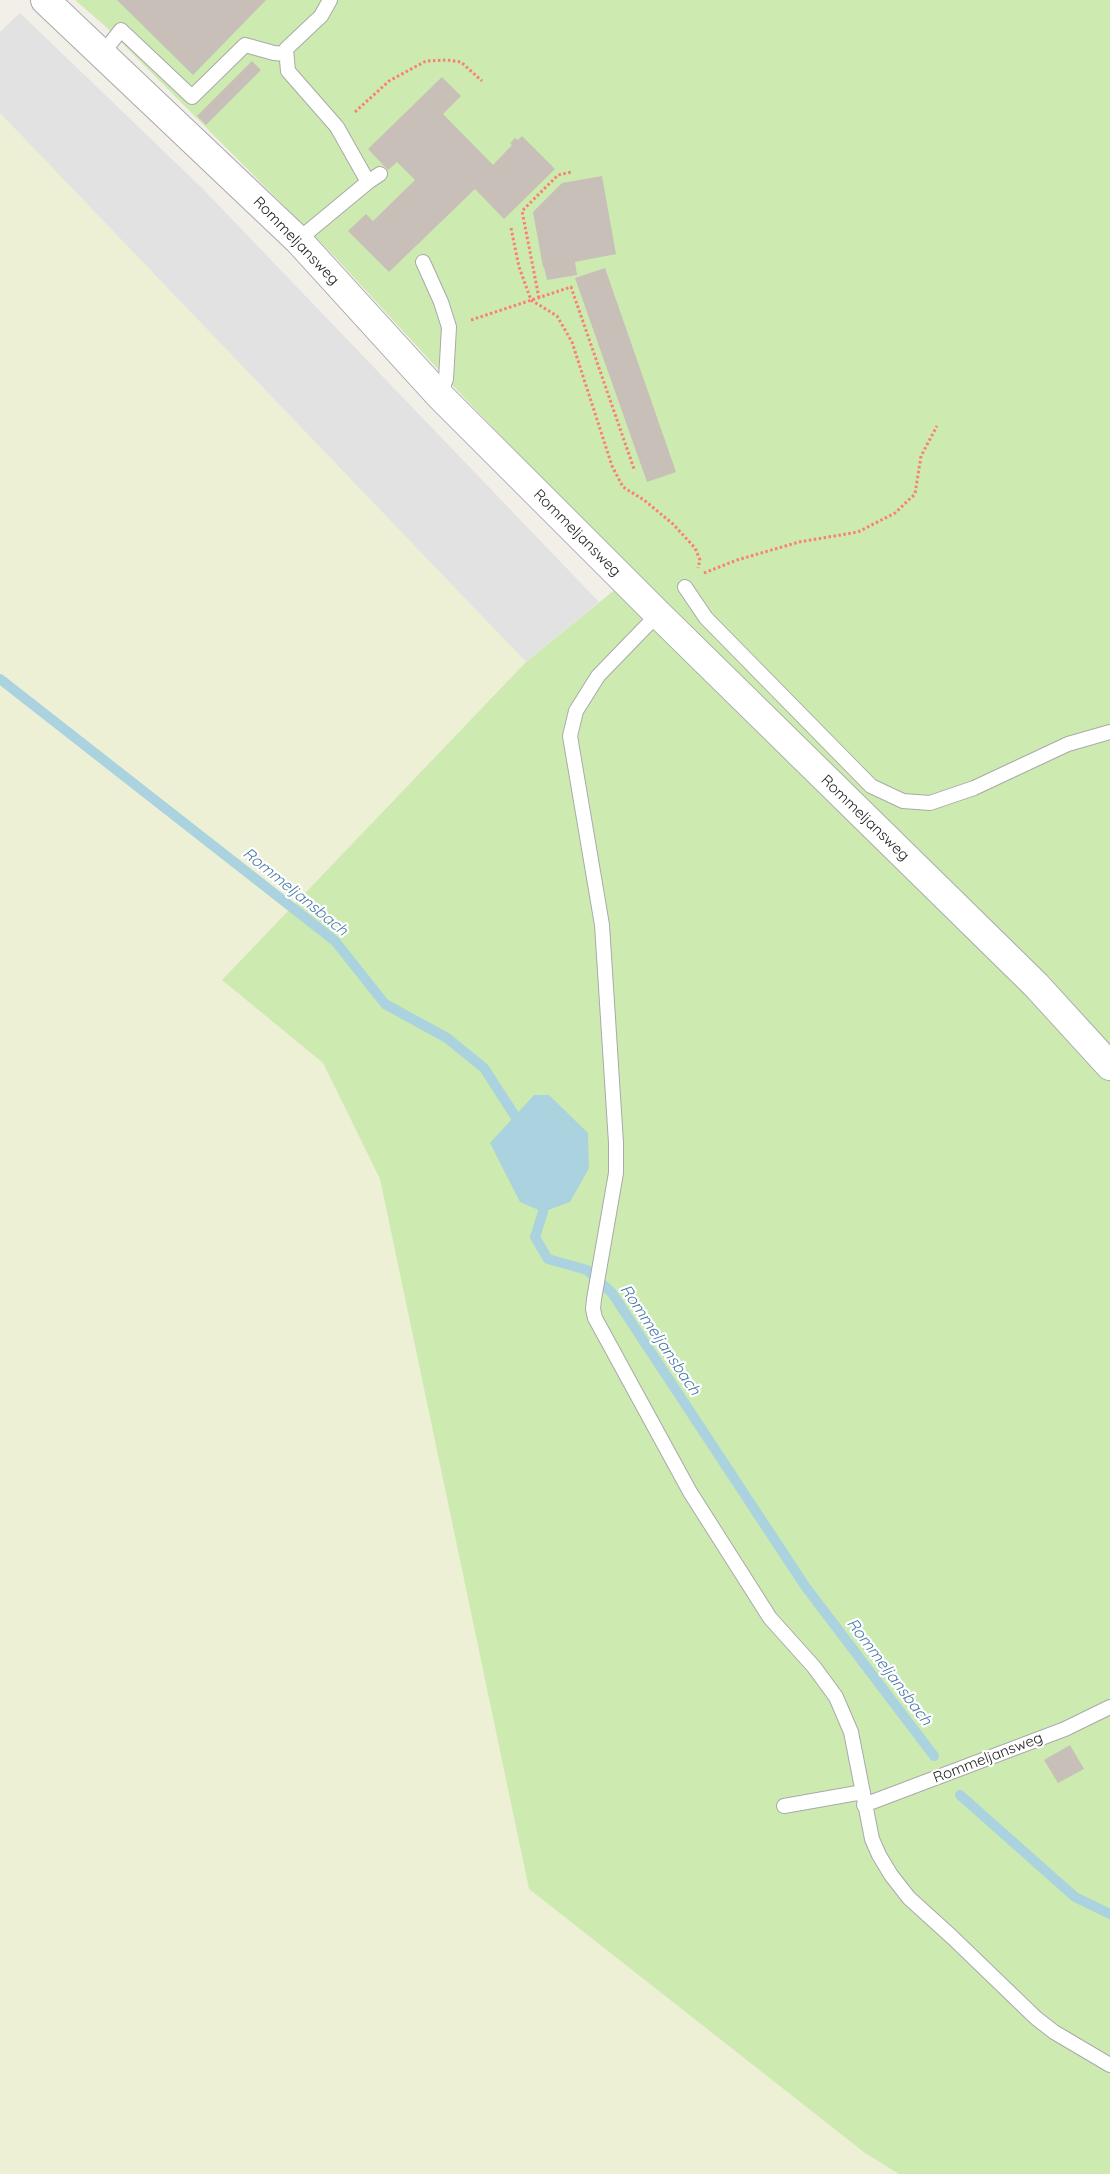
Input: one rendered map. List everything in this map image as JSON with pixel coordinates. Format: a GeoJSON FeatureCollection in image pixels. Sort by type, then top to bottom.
{"type":"FeatureCollection","features":[{"type":"Feature","properties":{"kind":"street","name":"Rommeljansweg"},"geometry":{"type":"LineString","coordinates":[[45,0],[298,240],[440,396],[658,614],[1036,984],[1110,1066]]}},
{"type":"Feature","properties":{"kind":"lane"},"geometry":{"type":"LineString","coordinates":[[298,240],[374,178],[337,127],[288,71],[286,49],[321,16],[330,0]]}},
{"type":"Feature","properties":{"kind":"lane"},"geometry":{"type":"LineString","coordinates":[[102,54],[121,30],[192,97],[245,46],[286,54]]}},
{"type":"Feature","properties":{"kind":"lane"},"geometry":{"type":"LineString","coordinates":[[423,262],[441,302],[450,328],[446,379],[440,396]]}},
{"type":"Feature","properties":{"kind":"lane"},"geometry":{"type":"LineString","coordinates":[[685,587],[706,618],[871,786],[903,801],[930,803],[974,788],[1068,744],[1110,732]]}},
{"type":"Feature","properties":{"kind":"lane"},"geometry":{"type":"LineString","coordinates":[[658,614],[598,676],[576,711],[570,736],[602,925],[616,1143],[616,1173],[594,1299],[593,1309],[595,1318],[690,1492],[770,1618],[814,1668],[836,1697],[851,1732],[872,1839],[891,1875],[909,1898],[1036,2018],[1054,2032],[1110,2065]]}},
{"type":"Feature","properties":{"kind":"lane","name":"Rommeljansweg"},"geometry":{"type":"LineString","coordinates":[[784,1806],[864,1799],[1065,1728],[1110,1707]]}},
{"type":"Feature","properties":{"kind":"path"},"geometry":{"type":"LineString","coordinates":[[337,127],[389,81],[426,61],[447,60],[461,62],[482,81]]}},
{"type":"Feature","properties":{"kind":"path"},"geometry":{"type":"LineString","coordinates":[[539,298],[522,212],[558,175],[572,172]]}},
{"type":"Feature","properties":{"kind":"path"},"geometry":{"type":"LineString","coordinates":[[511,228],[519,268],[531,300],[557,316],[572,342],[612,466],[623,487],[644,500],[674,524],[695,548],[700,560],[696,576],[737,560],[799,542],[858,532],[895,513],[915,494],[921,456],[937,426]]}},
{"type":"Feature","properties":{"kind":"path"},"geometry":{"type":"LineString","coordinates":[[450,328],[571,287],[634,469]]}},
{"type":"Feature","properties":{"kind":"green space"},"geometry":{"type":"Polygon","coordinates":[[[75,0],[1110,0],[1110,2174],[899,2174],[865,2153],[529,1889],[380,1179],[323,1063],[222,980],[526,662],[634,574],[457,390],[336,258],[105,26],[75,0]]]}},
{"type":"Feature","properties":{"kind":"green space"},"geometry":{"type":"Polygon","coordinates":[[[0,113],[526,662],[222,980],[323,1063],[380,1179],[529,1889],[865,2153],[899,2174],[0,2174],[0,113]]]}},
{"type":"Feature","properties":{"kind":"shaded area"},"geometry":{"type":"Polygon","coordinates":[[[20,13],[202,188],[599,602],[526,662],[0,113],[0,32],[20,13]]]}},
{"type":"Feature","properties":{"kind":"water"},"geometry":{"type":"Polygon","coordinates":[[[534,1095],[549,1095],[588,1133],[589,1168],[570,1202],[543,1212],[520,1202],[490,1143],[534,1095]]]}},
{"type":"Feature","properties":{"kind":"building"},"geometry":{"type":"Polygon","coordinates":[[[117,0],[266,0],[193,75],[117,0]]]}},
{"type":"Feature","properties":{"kind":"building"},"geometry":{"type":"Polygon","coordinates":[[[252,61],[261,70],[206,125],[197,116],[252,61]]]}},
{"type":"Feature","properties":{"kind":"building"},"geometry":{"type":"Polygon","coordinates":[[[442,77],[461,96],[443,114],[493,165],[512,145],[510,143],[515,138],[518,140],[522,136],[555,169],[504,219],[475,189],[389,272],[348,231],[366,214],[373,221],[415,180],[397,162],[388,170],[368,149],[442,77]]]}},
{"type":"Feature","properties":{"kind":"building"},"geometry":{"type":"Polygon","coordinates":[[[602,176],[616,254],[575,262],[577,275],[547,280],[533,212],[562,183],[602,176]]]}},
{"type":"Feature","properties":{"kind":"building"},"geometry":{"type":"Polygon","coordinates":[[[605,268],[676,472],[647,482],[575,278],[605,268]]]}},
{"type":"Feature","properties":{"kind":"building"},"geometry":{"type":"Polygon","coordinates":[[[1070,1745],[1084,1769],[1058,1783],[1044,1760],[1070,1745]]]}},
{"type":"Feature","properties":{"kind":"waterway","name":"Rommeljansbach"},"geometry":{"type":"LineString","coordinates":[[0,679],[335,941],[385,1004],[447,1038],[484,1068],[523,1126]]}},
{"type":"Feature","properties":{"kind":"waterway","name":"Rommeljansbach"},"geometry":{"type":"LineString","coordinates":[[542,1199],[543,1212],[535,1237],[548,1259],[587,1270],[612,1293],[805,1586],[934,1756]]}},
{"type":"Feature","properties":{"kind":"waterway","name":"Rommeljansbach"},"geometry":{"type":"LineString","coordinates":[[960,1795],[1075,1897],[1110,1914]]}}]}
